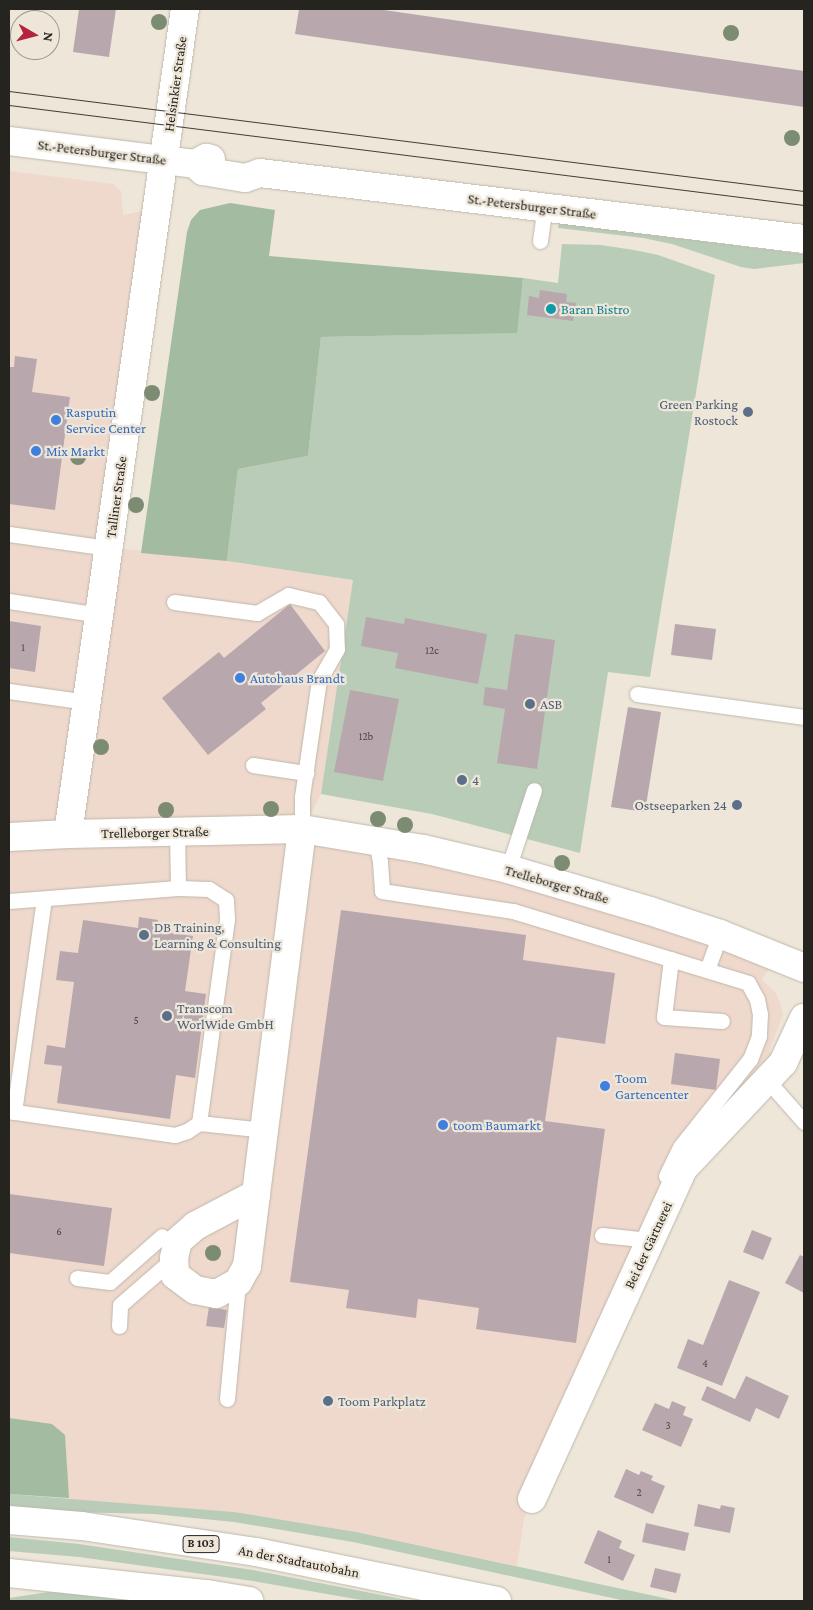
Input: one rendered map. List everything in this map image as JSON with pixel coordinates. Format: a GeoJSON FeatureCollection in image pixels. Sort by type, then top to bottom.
{"type":"FeatureCollection","features":[{"type":"Feature","properties":{"kind":"main road","name":"Helsinkier Straße"},"geometry":{"type":"LineString","coordinates":[[164,160],[185,9]]}},
{"type":"Feature","properties":{"kind":"main road","name":"St.-Petersburger Straße"},"geometry":{"type":"LineString","coordinates":[[9,141],[195,164],[204,171],[245,178],[260,172],[804,239]]}},
{"type":"Feature","properties":{"kind":"main road","name":"Talliner Straße"},"geometry":{"type":"LineString","coordinates":[[68,834],[164,160]]}},
{"type":"Feature","properties":{"kind":"main road","name":"Trelleborger Straße"},"geometry":{"type":"LineString","coordinates":[[9,837],[302,829],[376,841],[434,851],[508,869],[720,934],[804,968]]}},
{"type":"Feature","properties":{"kind":"main road"},"geometry":{"type":"LineString","coordinates":[[256,1194],[195,1226],[168,1247],[176,1275],[195,1290],[216,1294],[238,1282],[247,1266],[302,829]]}},
{"type":"Feature","properties":{"kind":"main road","name":"Bei der Gärtnerei"},"geometry":{"type":"LineString","coordinates":[[532,1499],[683,1169],[782,1063],[804,1018]]}},
{"type":"Feature","properties":{"kind":"main road","name":"An der Stadtautobahn"},"geometry":{"type":"LineString","coordinates":[[9,1520],[82,1526],[256,1552],[498,1601]]}},
{"type":"Feature","properties":{"kind":"main road"},"geometry":{"type":"LineString","coordinates":[[9,1573],[198,1593],[250,1601]]}},
{"type":"Feature","properties":{"kind":"lane"},"geometry":{"type":"LineString","coordinates":[[540,241],[545,208]]}},
{"type":"Feature","properties":{"kind":"lane"},"geometry":{"type":"LineString","coordinates":[[9,534],[109,548]]}},
{"type":"Feature","properties":{"kind":"lane"},"geometry":{"type":"LineString","coordinates":[[174,602],[257,612],[288,594],[318,602],[336,624],[337,649],[319,680],[302,797],[302,829]]}},
{"type":"Feature","properties":{"kind":"lane"},"geometry":{"type":"LineString","coordinates":[[9,601],[99,615]]}},
{"type":"Feature","properties":{"kind":"lane"},"geometry":{"type":"LineString","coordinates":[[9,691],[87,702]]}},
{"type":"Feature","properties":{"kind":"lane"},"geometry":{"type":"LineString","coordinates":[[637,694],[804,717]]}},
{"type":"Feature","properties":{"kind":"lane"},"geometry":{"type":"LineString","coordinates":[[253,765],[306,773]]}},
{"type":"Feature","properties":{"kind":"lane"},"geometry":{"type":"LineString","coordinates":[[508,869],[534,790]]}},
{"type":"Feature","properties":{"kind":"lane"},"geometry":{"type":"LineString","coordinates":[[177,831],[178,888]]}},
{"type":"Feature","properties":{"kind":"lane"},"geometry":{"type":"LineString","coordinates":[[376,841],[382,891],[513,911],[748,984],[757,999],[760,1014],[759,1036],[750,1059],[680,1147],[584,1360],[568,1387]]}},
{"type":"Feature","properties":{"kind":"lane"},"geometry":{"type":"LineString","coordinates":[[9,901],[178,888],[210,889],[226,900],[227,919],[199,1123]]}},
{"type":"Feature","properties":{"kind":"lane"},"geometry":{"type":"LineString","coordinates":[[44,899],[11,1111],[175,1135],[187,1131],[199,1123],[264,1130]]}},
{"type":"Feature","properties":{"kind":"lane"},"geometry":{"type":"LineString","coordinates":[[707,970],[720,934]]}},
{"type":"Feature","properties":{"kind":"lane"},"geometry":{"type":"LineString","coordinates":[[671,959],[664,1017],[722,1021]]}},
{"type":"Feature","properties":{"kind":"lane"},"geometry":{"type":"LineString","coordinates":[[767,1080],[804,1122]]}},
{"type":"Feature","properties":{"kind":"lane"},"geometry":{"type":"LineString","coordinates":[[602,1235],[639,1239]]}},
{"type":"Feature","properties":{"kind":"lane"},"geometry":{"type":"LineString","coordinates":[[77,1278],[110,1282],[168,1247]]}},
{"type":"Feature","properties":{"kind":"lane"},"geometry":{"type":"LineString","coordinates":[[119,1326],[120,1305],[168,1247]]}},
{"type":"Feature","properties":{"kind":"lane"},"geometry":{"type":"LineString","coordinates":[[227,1399],[238,1282]]}},
{"type":"Feature","properties":{"kind":"shaded area"},"geometry":{"type":"Polygon","coordinates":[[[9,171],[113,184],[121,191],[123,215],[157,208],[109,547],[227,561],[353,580],[321,794],[303,829],[434,851],[777,956],[762,980],[775,992],[780,1002],[783,1014],[769,1052],[783,1063],[683,1169],[524,1519],[517,1566],[356,1532],[234,1512],[9,1494],[9,171]]]}},
{"type":"Feature","properties":{"kind":"green space"},"geometry":{"type":"Polygon","coordinates":[[[230,203],[275,210],[269,256],[523,278],[517,333],[321,337],[308,456],[238,469],[227,561],[141,553],[187,232],[191,220],[200,210],[230,203]]]}},
{"type":"Feature","properties":{"kind":"green space"},"geometry":{"type":"Polygon","coordinates":[[[559,223],[804,254],[804,263],[754,269],[741,267],[672,244],[643,238],[558,228],[559,223]]]}},
{"type":"Feature","properties":{"kind":"green space"},"geometry":{"type":"Polygon","coordinates":[[[562,244],[601,245],[634,250],[658,255],[715,275],[650,677],[608,672],[580,853],[432,814],[321,794],[353,580],[227,561],[238,469],[308,456],[321,337],[516,333],[523,278],[558,283],[562,244]]]}},
{"type":"Feature","properties":{"kind":"green space"},"geometry":{"type":"Polygon","coordinates":[[[9,1418],[52,1424],[65,1435],[69,1498],[9,1494],[9,1418]]]}},
{"type":"Feature","properties":{"kind":"green space"},"geometry":{"type":"Polygon","coordinates":[[[9,1494],[234,1512],[356,1532],[678,1601],[626,1601],[353,1542],[234,1522],[154,1514],[69,1512],[9,1507],[9,1494]]]}},
{"type":"Feature","properties":{"kind":"green space"},"geometry":{"type":"Polygon","coordinates":[[[9,1537],[79,1544],[253,1570],[412,1601],[367,1601],[253,1581],[79,1557],[9,1551],[9,1537]]]}},
{"type":"Feature","properties":{"kind":"green space"},"geometry":{"type":"Polygon","coordinates":[[[55,1591],[147,1601],[9,1601],[9,1598],[55,1591]]]}},
{"type":"Feature","properties":{"kind":"building"},"geometry":{"type":"Polygon","coordinates":[[[79,9],[116,9],[109,57],[73,52],[79,9]]]}},
{"type":"Feature","properties":{"kind":"building"},"geometry":{"type":"Polygon","coordinates":[[[299,9],[377,9],[804,71],[804,107],[295,34],[299,9]]]}},
{"type":"Feature","properties":{"kind":"building","name":"Baran Bistro"},"geometry":{"type":"Polygon","coordinates":[[[540,290],[567,294],[566,302],[576,303],[573,321],[527,315],[529,296],[539,298],[540,290]]]}},
{"type":"Feature","properties":{"kind":"building","name":"Mix Markt"},"geometry":{"type":"Polygon","coordinates":[[[15,356],[37,359],[32,392],[70,397],[55,510],[9,504],[9,367],[14,367],[15,356]]]}},
{"type":"Feature","properties":{"kind":"building","name":"Autohaus Brandt"},"geometry":{"type":"Polygon","coordinates":[[[290,604],[325,651],[261,703],[266,709],[208,755],[162,698],[219,652],[224,658],[290,604]]]}},
{"type":"Feature","properties":{"kind":"building"},"geometry":{"type":"Polygon","coordinates":[[[366,617],[404,624],[405,618],[487,634],[478,684],[395,668],[398,653],[361,646],[366,617]]]}},
{"type":"Feature","properties":{"kind":"building"},"geometry":{"type":"Polygon","coordinates":[[[9,621],[41,626],[35,672],[9,668],[9,621]]]}},
{"type":"Feature","properties":{"kind":"building"},"geometry":{"type":"Polygon","coordinates":[[[675,624],[716,629],[712,660],[671,655],[675,624]]]}},
{"type":"Feature","properties":{"kind":"building"},"geometry":{"type":"Polygon","coordinates":[[[515,634],[555,640],[537,769],[497,763],[505,709],[483,705],[485,687],[507,690],[515,634]]]}},
{"type":"Feature","properties":{"kind":"building"},"geometry":{"type":"Polygon","coordinates":[[[350,690],[399,699],[383,781],[334,772],[350,690]]]}},
{"type":"Feature","properties":{"kind":"building"},"geometry":{"type":"Polygon","coordinates":[[[628,707],[661,712],[645,812],[611,807],[628,707]]]}},
{"type":"Feature","properties":{"kind":"building","name":"toom Baumarkt"},"geometry":{"type":"Polygon","coordinates":[[[341,910],[526,935],[523,960],[615,973],[605,1044],[557,1037],[545,1121],[605,1129],[576,1343],[476,1329],[479,1308],[418,1299],[416,1318],[346,1308],[349,1290],[290,1282],[341,910]]]}},
{"type":"Feature","properties":{"kind":"building"},"geometry":{"type":"Polygon","coordinates":[[[139,917],[158,920],[156,931],[193,936],[185,991],[206,994],[195,1078],[176,1075],[170,1119],[57,1103],[62,1066],[44,1064],[47,1045],[65,1048],[74,982],[56,980],[60,951],[78,953],[83,920],[138,928],[139,917]]]}},
{"type":"Feature","properties":{"kind":"building"},"geometry":{"type":"Polygon","coordinates":[[[675,1053],[720,1059],[716,1090],[671,1084],[675,1053]]]}},
{"type":"Feature","properties":{"kind":"building"},"geometry":{"type":"Polygon","coordinates":[[[9,1194],[112,1208],[104,1266],[9,1253],[9,1194]]]}},
{"type":"Feature","properties":{"kind":"building"},"geometry":{"type":"Polygon","coordinates":[[[752,1230],[772,1238],[763,1260],[743,1252],[752,1230]]]}},
{"type":"Feature","properties":{"kind":"building"},"geometry":{"type":"Polygon","coordinates":[[[800,1255],[804,1257],[804,1293],[785,1283],[800,1255]]]}},
{"type":"Feature","properties":{"kind":"building"},"geometry":{"type":"Polygon","coordinates":[[[729,1280],[760,1292],[722,1386],[677,1368],[688,1339],[703,1345],[729,1280]]]}},
{"type":"Feature","properties":{"kind":"building"},"geometry":{"type":"Polygon","coordinates":[[[209,1307],[227,1310],[224,1328],[206,1326],[209,1307]]]}},
{"type":"Feature","properties":{"kind":"building"},"geometry":{"type":"Polygon","coordinates":[[[746,1376],[789,1396],[779,1419],[756,1408],[750,1422],[701,1400],[707,1386],[735,1399],[746,1376]]]}},
{"type":"Feature","properties":{"kind":"building"},"geometry":{"type":"Polygon","coordinates":[[[672,1401],[686,1407],[683,1415],[693,1419],[681,1447],[642,1430],[655,1403],[669,1409],[672,1401]]]}},
{"type":"Feature","properties":{"kind":"building"},"geometry":{"type":"Polygon","coordinates":[[[626,1469],[639,1475],[641,1471],[653,1476],[651,1480],[665,1486],[653,1514],[614,1497],[626,1469]]]}},
{"type":"Feature","properties":{"kind":"building"},"geometry":{"type":"Polygon","coordinates":[[[698,1504],[720,1509],[721,1505],[735,1508],[730,1533],[694,1526],[698,1504]]]}},
{"type":"Feature","properties":{"kind":"building"},"geometry":{"type":"Polygon","coordinates":[[[646,1523],[689,1533],[685,1551],[642,1542],[646,1523]]]}},
{"type":"Feature","properties":{"kind":"building"},"geometry":{"type":"Polygon","coordinates":[[[598,1530],[622,1541],[619,1548],[635,1555],[623,1581],[584,1563],[598,1530]]]}},
{"type":"Feature","properties":{"kind":"building"},"geometry":{"type":"Polygon","coordinates":[[[655,1568],[681,1574],[676,1593],[650,1587],[655,1568]]]}},
{"type":"Feature","properties":{"kind":"tram line"},"geometry":{"type":"LineString","coordinates":[[9,91],[804,191]]}},
{"type":"Feature","properties":{"kind":"tram line"},"geometry":{"type":"LineString","coordinates":[[9,105],[804,205]]}},
{"type":"Feature","properties":{"kind":"place","name":"Baran Bistro"},"geometry":{"type":"Point","coordinates":[551,309]}},
{"type":"Feature","properties":{"kind":"place","name":"Green Parking Rostock"},"geometry":{"type":"Point","coordinates":[748,412]}},
{"type":"Feature","properties":{"kind":"place","name":"Rasputin Service Center"},"geometry":{"type":"Point","coordinates":[56,420]}},
{"type":"Feature","properties":{"kind":"place","name":"Mix Markt"},"geometry":{"type":"Point","coordinates":[36,451]}},
{"type":"Feature","properties":{"kind":"place","name":"Autohaus Brandt"},"geometry":{"type":"Point","coordinates":[240,678]}},
{"type":"Feature","properties":{"kind":"place","name":"ASB"},"geometry":{"type":"Point","coordinates":[530,704]}},
{"type":"Feature","properties":{"kind":"place","name":"4"},"geometry":{"type":"Point","coordinates":[462,780]}},
{"type":"Feature","properties":{"kind":"place","name":"Ostseeparken 24"},"geometry":{"type":"Point","coordinates":[737,805]}},
{"type":"Feature","properties":{"kind":"place","name":"DB Training, Learning & Consulting"},"geometry":{"type":"Point","coordinates":[144,935]}},
{"type":"Feature","properties":{"kind":"place","name":"Transcom WorlWide GmbH"},"geometry":{"type":"Point","coordinates":[167,1016]}},
{"type":"Feature","properties":{"kind":"place","name":"Toom Gartencenter"},"geometry":{"type":"Point","coordinates":[605,1086]}},
{"type":"Feature","properties":{"kind":"place","name":"toom Baumarkt"},"geometry":{"type":"Point","coordinates":[443,1125]}},
{"type":"Feature","properties":{"kind":"place","name":"Toom Parkplatz"},"geometry":{"type":"Point","coordinates":[328,1401]}}]}
